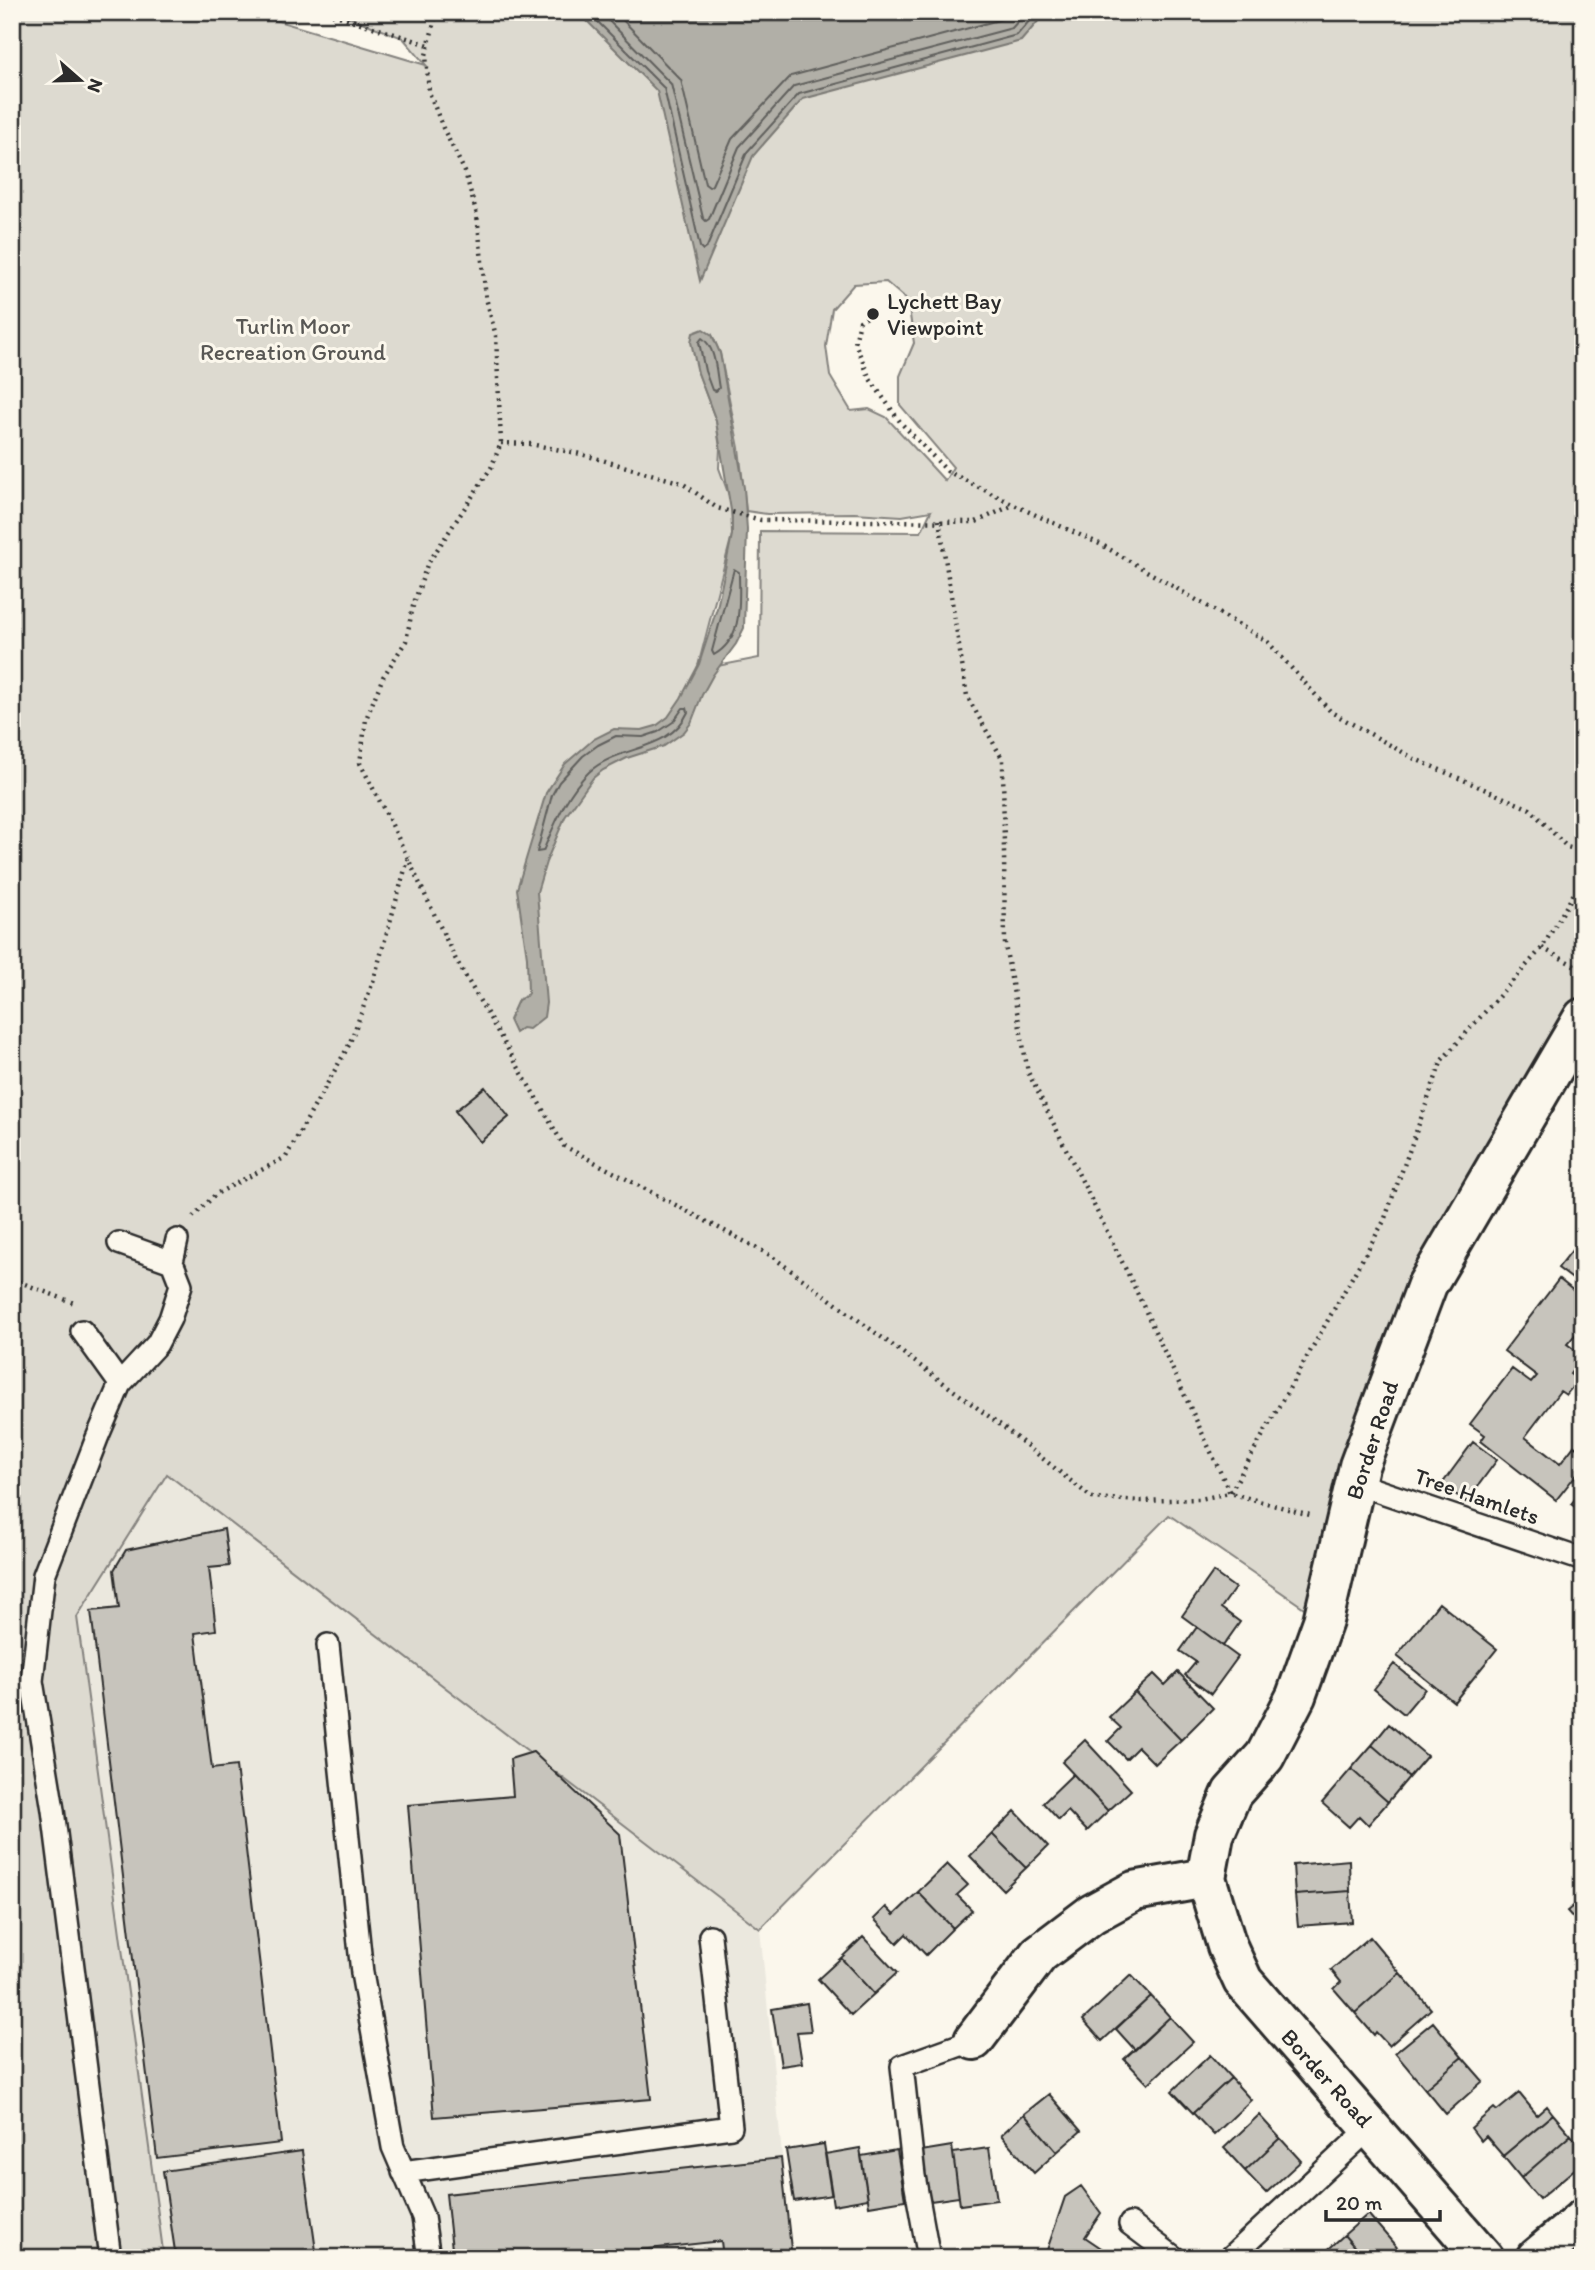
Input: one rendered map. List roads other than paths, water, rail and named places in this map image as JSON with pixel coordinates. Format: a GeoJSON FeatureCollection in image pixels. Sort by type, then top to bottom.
{"type":"FeatureCollection","features":[{"type":"Feature","properties":{"kind":"street","name":"Border Road"},"geometry":{"type":"LineString","coordinates":[[1484,2258],[1243,1981],[1227,1946],[1206,1878],[1214,1836],[1232,1793],[1265,1756],[1296,1696],[1323,1621],[1359,1466],[1427,1285],[1583,1018]]}},
{"type":"Feature","properties":{"kind":"street"},"geometry":{"type":"LineString","coordinates":[[974,2040],[1039,1954],[1092,1914],[1134,1891],[1206,1878]]}},
{"type":"Feature","properties":{"kind":"street"},"geometry":{"type":"LineString","coordinates":[[1536,2258],[1583,2219]]}},
{"type":"Feature","properties":{"kind":"lane"},"geometry":{"type":"LineString","coordinates":[[110,2258],[53,1810],[32,1681],[44,1575],[121,1384],[156,1344],[170,1319],[181,1285],[172,1262],[177,1240]]}},
{"type":"Feature","properties":{"kind":"lane"},"geometry":{"type":"LineString","coordinates":[[119,1243],[172,1262]]}},
{"type":"Feature","properties":{"kind":"lane"},"geometry":{"type":"LineString","coordinates":[[82,1331],[121,1384]]}},
{"type":"Feature","properties":{"kind":"lane","name":"Tree Hamlets"},"geometry":{"type":"LineString","coordinates":[[1355,1483],[1583,1560]]}},
{"type":"Feature","properties":{"kind":"lane"},"geometry":{"type":"LineString","coordinates":[[328,1645],[362,1973],[393,2147],[423,2217],[429,2258]]}},
{"type":"Feature","properties":{"kind":"lane"},"geometry":{"type":"LineString","coordinates":[[403,2172],[732,2127],[710,1936]]}},
{"type":"Feature","properties":{"kind":"lane"},"geometry":{"type":"LineString","coordinates":[[929,2258],[914,2176],[902,2066],[974,2040]]}},
{"type":"Feature","properties":{"kind":"lane"},"geometry":{"type":"LineString","coordinates":[[1230,2258],[1371,2127]]}},
{"type":"Feature","properties":{"kind":"lane"},"geometry":{"type":"LineString","coordinates":[[1130,2224],[1175,2258]]}},
{"type":"Feature","properties":{"kind":"water"},"geometry":{"type":"Polygon","coordinates":[[[578,12],[1046,12],[1021,41],[803,99],[753,156],[700,281],[657,91],[578,12]]]}},
{"type":"Feature","properties":{"kind":"water"},"geometry":{"type":"Polygon","coordinates":[[[703,329],[712,335],[720,353],[744,488],[747,529],[744,628],[736,644],[713,675],[691,723],[684,732],[664,746],[627,758],[603,770],[593,778],[565,817],[537,892],[546,1003],[544,1017],[529,1029],[522,1028],[515,1033],[509,1020],[518,1000],[528,993],[527,957],[517,889],[546,793],[565,764],[594,739],[614,729],[642,730],[656,726],[668,717],[699,664],[717,608],[732,535],[732,516],[716,421],[698,373],[691,342],[693,333],[703,329]]]}},
{"type":"Feature","properties":{"kind":"place","name":"Lychett Bay Viewpoint"},"geometry":{"type":"Point","coordinates":[873,314]}},
{"type":"Feature","properties":{"kind":"park label","name":"Turlin Moor Recreation Ground"},"geometry":{"type":"Point","coordinates":[293,339]}}]}
